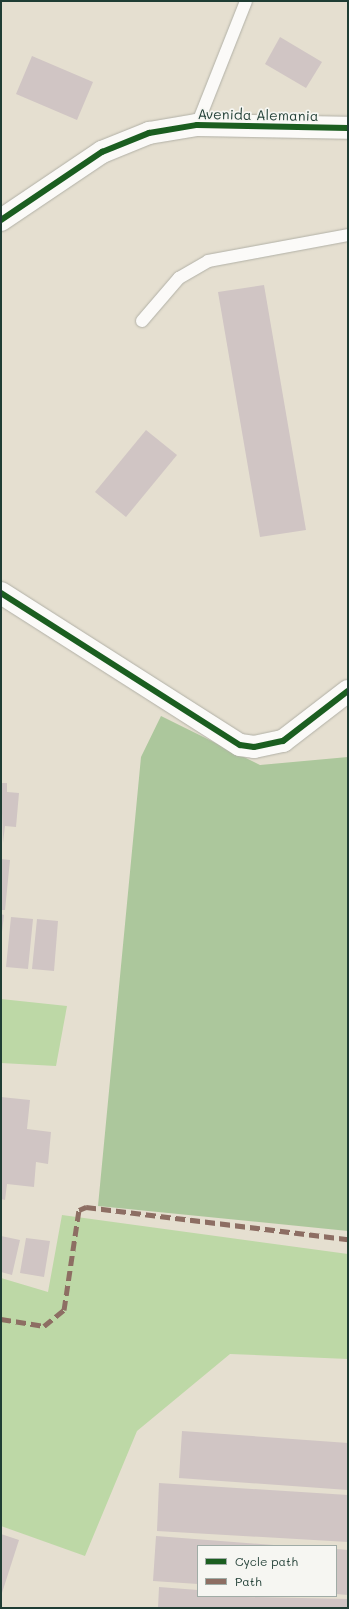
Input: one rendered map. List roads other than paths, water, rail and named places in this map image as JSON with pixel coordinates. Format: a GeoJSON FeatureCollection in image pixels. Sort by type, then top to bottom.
{"type":"FeatureCollection","features":[{"type":"Feature","properties":{"kind":"street","name":"Avenida Alemania"},"geometry":{"type":"LineString","coordinates":[[1,220],[102,152],[149,133],[197,125],[348,128]]}},
{"type":"Feature","properties":{"kind":"street"},"geometry":{"type":"LineString","coordinates":[[1,593],[240,745],[262,747],[283,741],[348,691]]}},
{"type":"Feature","properties":{"kind":"lane"},"geometry":{"type":"LineString","coordinates":[[197,125],[246,1]]}},
{"type":"Feature","properties":{"kind":"lane"},"geometry":{"type":"LineString","coordinates":[[142,321],[180,278],[208,262],[348,235]]}}]}
